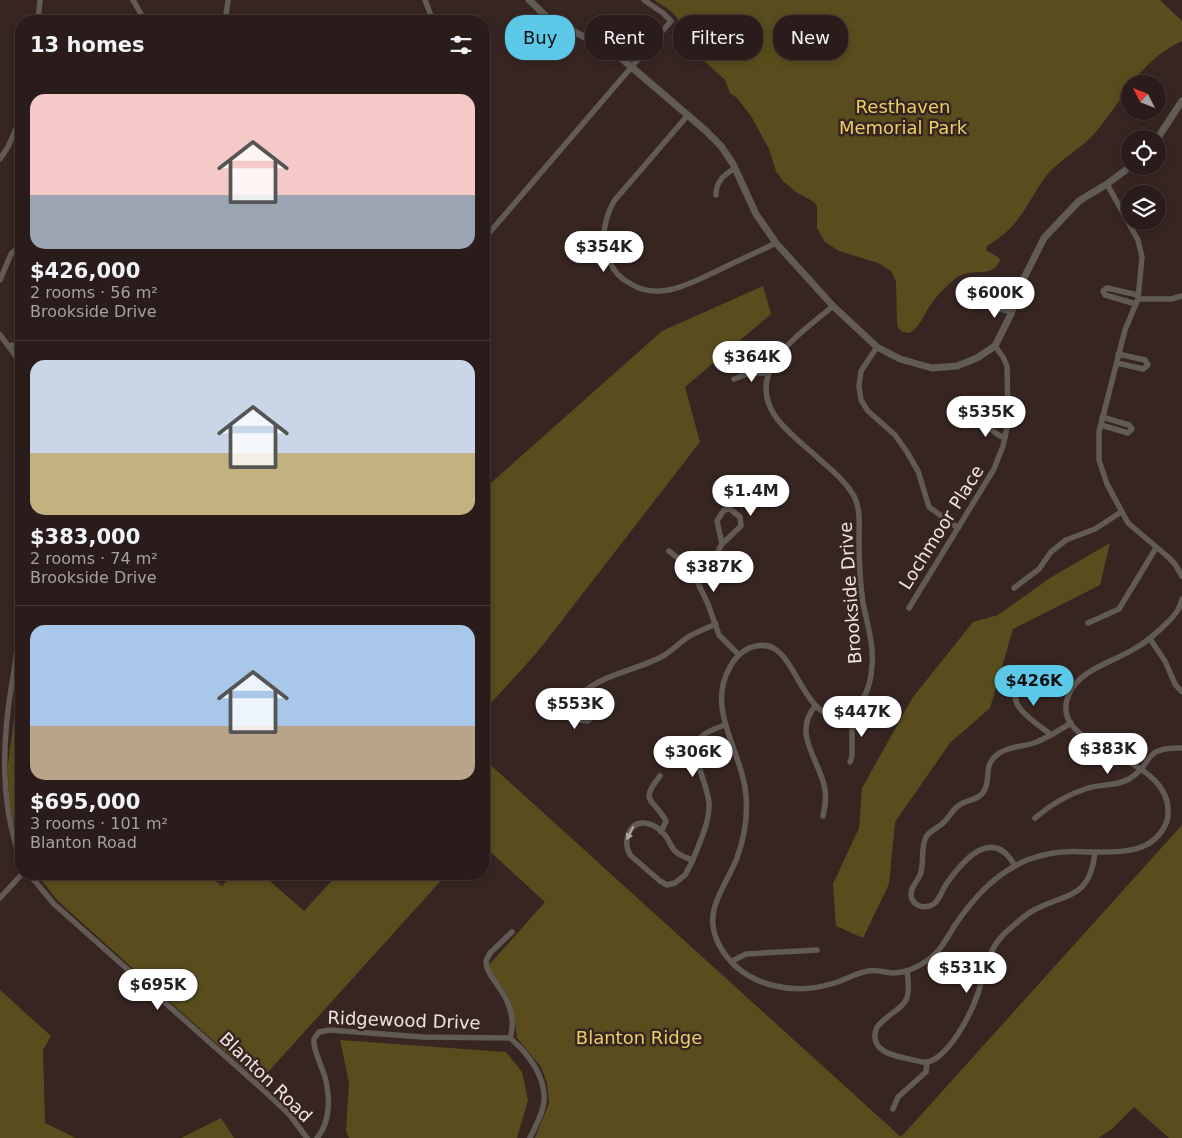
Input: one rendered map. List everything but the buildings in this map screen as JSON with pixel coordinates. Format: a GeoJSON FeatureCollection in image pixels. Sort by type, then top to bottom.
{"type":"FeatureCollection","features":[{"type":"Feature","properties":{"kind":"street"},"geometry":{"type":"LineString","coordinates":[[39,15],[40,0]]}},
{"type":"Feature","properties":{"kind":"street"},"geometry":{"type":"LineString","coordinates":[[132,0],[141,15]]}},
{"type":"Feature","properties":{"kind":"street"},"geometry":{"type":"LineString","coordinates":[[425,0],[431,15]]}},
{"type":"Feature","properties":{"kind":"street"},"geometry":{"type":"LineString","coordinates":[[529,0],[549,19],[566,29],[603,45],[631,66],[721,146],[735,168],[756,214],[776,243],[833,306],[877,347],[900,360],[932,368],[957,366],[977,358],[995,346],[1012,312],[1020,286],[1044,238],[1079,201],[1121,174]]}},
{"type":"Feature","properties":{"kind":"street"},"geometry":{"type":"LineString","coordinates":[[490,232],[631,66],[672,21],[644,0]]}},
{"type":"Feature","properties":{"kind":"street"},"geometry":{"type":"LineString","coordinates":[[226,15],[228,1]]}},
{"type":"Feature","properties":{"kind":"street"},"geometry":{"type":"LineString","coordinates":[[1163,130],[1182,101]]}},
{"type":"Feature","properties":{"kind":"street"},"geometry":{"type":"LineString","coordinates":[[688,115],[614,201],[610,209],[603,230],[603,247],[617,274],[638,288],[648,292],[668,291],[687,285],[776,243]]}},
{"type":"Feature","properties":{"kind":"street"},"geometry":{"type":"LineString","coordinates":[[0,160],[15,131]]}},
{"type":"Feature","properties":{"kind":"street"},"geometry":{"type":"LineString","coordinates":[[716,195],[720,179],[735,168]]}},
{"type":"Feature","properties":{"kind":"street"},"geometry":{"type":"LineString","coordinates":[[1107,184],[1138,240],[1142,257],[1137,299],[1125,330],[1100,425],[1099,460],[1107,484],[1128,523],[1175,564],[1182,576]]}},
{"type":"Feature","properties":{"kind":"street"},"geometry":{"type":"LineString","coordinates":[[0,280],[11,254],[15,250]]}},
{"type":"Feature","properties":{"kind":"street"},"geometry":{"type":"LineString","coordinates":[[1137,299],[1106,288],[1103,291],[1105,295],[1137,299],[1171,299],[1182,296]]}},
{"type":"Feature","properties":{"kind":"street"},"geometry":{"type":"LineString","coordinates":[[984,305],[1012,312]]}},
{"type":"Feature","properties":{"kind":"street"},"geometry":{"type":"LineString","coordinates":[[734,379],[749,373],[768,374],[778,355],[833,306]]}},
{"type":"Feature","properties":{"kind":"street"},"geometry":{"type":"LineString","coordinates":[[1,337],[15,348]]}},
{"type":"Feature","properties":{"kind":"street"},"geometry":{"type":"LineString","coordinates":[[1,337],[15,355]]}},
{"type":"Feature","properties":{"kind":"street","name":"Lochmoor Place"},"geometry":{"type":"LineString","coordinates":[[908,608],[994,469],[1005,437],[1008,410],[1007,366],[995,346]]}},
{"type":"Feature","properties":{"kind":"street"},"geometry":{"type":"LineString","coordinates":[[877,347],[861,371],[859,386],[861,400],[868,411],[895,435],[907,452],[918,471],[929,507],[958,528]]}},
{"type":"Feature","properties":{"kind":"street"},"geometry":{"type":"LineString","coordinates":[[1117,362],[1143,369],[1148,365],[1145,360],[1118,354]]}},
{"type":"Feature","properties":{"kind":"street","name":"Brookside Drive"},"geometry":{"type":"LineString","coordinates":[[768,374],[766,392],[773,413],[790,432],[841,479],[857,504],[862,592],[873,662],[868,690],[860,703],[852,709]]}},
{"type":"Feature","properties":{"kind":"street"},"geometry":{"type":"LineString","coordinates":[[974,417],[1000,436],[1005,437]]}},
{"type":"Feature","properties":{"kind":"street"},"geometry":{"type":"LineString","coordinates":[[1100,425],[1128,432],[1132,429],[1130,425],[1102,417]]}},
{"type":"Feature","properties":{"kind":"street"},"geometry":{"type":"LineString","coordinates":[[695,577],[714,559],[722,544],[740,526],[740,517],[730,509],[724,510],[717,520],[722,544]]}},
{"type":"Feature","properties":{"kind":"street"},"geometry":{"type":"LineString","coordinates":[[1014,588],[1039,569],[1052,552],[1066,540],[1095,529],[1121,512]]}},
{"type":"Feature","properties":{"kind":"street"},"geometry":{"type":"LineString","coordinates":[[1088,623],[1119,609],[1156,548]]}},
{"type":"Feature","properties":{"kind":"street"},"geometry":{"type":"LineString","coordinates":[[670,551],[684,563],[695,577],[719,634],[739,655]]}},
{"type":"Feature","properties":{"kind":"street"},"geometry":{"type":"LineString","coordinates":[[852,709],[847,713],[831,715],[820,710],[788,663],[772,647],[753,646],[739,655],[729,668],[722,688],[721,709],[742,770],[746,799],[746,818],[741,845],[731,870],[719,892],[713,912],[713,923],[722,950],[732,961],[756,980],[777,988],[795,991],[835,983],[867,971],[895,973],[907,971],[933,956],[980,893],[995,878],[1015,866],[1036,857],[1057,852],[1120,852],[1137,848],[1152,841],[1163,829],[1169,811],[1167,792],[1157,778],[1142,767],[1076,730],[1067,714],[1066,703],[1074,686],[1083,677],[1129,652],[1150,638],[1180,608],[1182,599]]}},
{"type":"Feature","properties":{"kind":"street"},"geometry":{"type":"LineString","coordinates":[[592,687],[596,713],[588,720],[579,720],[572,715],[572,705],[581,694],[592,687],[662,656],[687,638],[716,624]]}},
{"type":"Feature","properties":{"kind":"street"},"geometry":{"type":"LineString","coordinates":[[1150,638],[1165,661],[1175,684],[1181,691]]}},
{"type":"Feature","properties":{"kind":"street"},"geometry":{"type":"LineString","coordinates":[[15,659],[6,720],[2,777],[6,820],[15,844]]}},
{"type":"Feature","properties":{"kind":"street"},"geometry":{"type":"LineString","coordinates":[[1036,677],[1023,682],[1014,694],[1014,699],[1024,712],[1051,735]]}},
{"type":"Feature","properties":{"kind":"street"},"geometry":{"type":"LineString","coordinates":[[816,706],[808,717],[805,732],[824,786],[826,802],[823,816]]}},
{"type":"Feature","properties":{"kind":"street"},"geometry":{"type":"LineString","coordinates":[[850,762],[852,756],[852,709]]}},
{"type":"Feature","properties":{"kind":"street"},"geometry":{"type":"LineString","coordinates":[[1015,866],[1005,852],[992,848],[983,849],[974,853],[947,882],[934,904],[927,907],[920,906],[911,897],[912,889],[921,871],[926,836],[945,821],[959,804],[982,794],[986,787],[987,771],[992,760],[1005,750],[1035,743],[1071,723]]}},
{"type":"Feature","properties":{"kind":"street"},"geometry":{"type":"LineString","coordinates":[[693,860],[678,853],[662,832],[645,822],[636,824],[631,829],[627,839],[627,849],[630,855],[660,881],[675,884],[682,878],[693,860],[704,828],[709,804],[706,782],[696,758],[696,746],[704,735],[725,725]]}},
{"type":"Feature","properties":{"kind":"street"},"geometry":{"type":"LineString","coordinates":[[1035,818],[1058,802],[1088,789],[1126,780],[1138,773],[1148,758],[1156,751],[1182,748]]}},
{"type":"Feature","properties":{"kind":"street"},"geometry":{"type":"LineString","coordinates":[[660,776],[651,787],[649,794],[651,802],[666,821],[662,832]]}},
{"type":"Feature","properties":{"kind":"street"},"geometry":{"type":"LineString","coordinates":[[907,971],[910,989],[907,1000],[877,1027],[876,1041],[882,1050],[891,1054],[927,1062],[937,1057],[946,1049],[964,1024],[978,994],[989,954],[996,943],[1029,913],[1081,889],[1090,877],[1095,852]]}},
{"type":"Feature","properties":{"kind":"street"},"geometry":{"type":"LineString","coordinates":[[0,898],[16,880]]}},
{"type":"Feature","properties":{"kind":"street","name":"Blanton Road"},"geometry":{"type":"LineString","coordinates":[[34,880],[54,904],[282,1108],[300,1127],[307,1138]]}},
{"type":"Feature","properties":{"kind":"street"},"geometry":{"type":"LineString","coordinates":[[512,932],[490,953],[486,961],[487,970],[500,988],[509,1007],[512,1027],[510,1038],[529,1056],[542,1087],[544,1102],[530,1138]]}},
{"type":"Feature","properties":{"kind":"street"},"geometry":{"type":"LineString","coordinates":[[732,961],[746,954],[818,950]]}},
{"type":"Feature","properties":{"kind":"street","name":"Ridgewood Drive"},"geometry":{"type":"LineString","coordinates":[[318,1138],[326,1123],[328,1110],[326,1082],[314,1044],[314,1039],[319,1032],[330,1030],[422,1038],[510,1038]]}},
{"type":"Feature","properties":{"kind":"street"},"geometry":{"type":"LineString","coordinates":[[893,1109],[898,1097],[926,1072],[927,1062]]}},
{"type":"Feature","properties":{"kind":"green space","name":"Resthaven Memorial Park"},"geometry":{"type":"Polygon","coordinates":[[[654,0],[1160,0],[1182,21],[1182,41],[1153,60],[1138,75],[1121,75],[1121,98],[1102,124],[1091,137],[1048,174],[1020,217],[1007,232],[987,246],[986,250],[999,258],[1000,261],[996,266],[992,270],[968,273],[956,278],[937,296],[920,323],[910,333],[903,332],[898,328],[896,282],[891,271],[878,263],[839,251],[825,242],[817,228],[817,206],[783,181],[776,171],[769,149],[751,116],[737,98],[730,93],[725,80],[703,60],[763,60],[763,15],[674,15],[654,0]]]}},
{"type":"Feature","properties":{"kind":"green space"},"geometry":{"type":"Polygon","coordinates":[[[763,286],[771,314],[685,387],[700,442],[539,650],[490,704],[490,484],[662,331],[763,286]]]}},
{"type":"Feature","properties":{"kind":"green space"},"geometry":{"type":"Polygon","coordinates":[[[1110,543],[1100,585],[1013,629],[990,708],[950,743],[895,822],[889,884],[863,938],[836,926],[833,884],[859,828],[862,788],[913,697],[973,622],[998,615],[1050,578],[1110,543]]]}},
{"type":"Feature","properties":{"kind":"green space"},"geometry":{"type":"Polygon","coordinates":[[[15,710],[15,829],[10,806],[8,765],[15,710]]]}},
{"type":"Feature","properties":{"kind":"green space","name":"Blanton Ridge"},"geometry":{"type":"Polygon","coordinates":[[[490,764],[901,1137],[1182,825],[1182,1138],[1169,1138],[1134,1107],[1112,1129],[1098,1138],[535,1138],[549,1103],[547,1083],[541,1067],[517,1038],[508,996],[489,965],[545,902],[490,852],[490,764]]]}},
{"type":"Feature","properties":{"kind":"green space"},"geometry":{"type":"Polygon","coordinates":[[[41,880],[214,880],[222,886],[228,880],[269,880],[304,911],[332,880],[442,880],[259,1082],[59,902],[41,880]]]}},
{"type":"Feature","properties":{"kind":"green space"},"geometry":{"type":"Polygon","coordinates":[[[0,990],[51,1036],[43,1050],[45,1123],[76,1138],[0,1138],[0,990]]]}},
{"type":"Feature","properties":{"kind":"green space"},"geometry":{"type":"Polygon","coordinates":[[[340,1040],[506,1052],[522,1072],[528,1100],[517,1138],[349,1138],[346,1131],[349,1083],[340,1040]]]}},
{"type":"Feature","properties":{"kind":"green space"},"geometry":{"type":"Polygon","coordinates":[[[221,1118],[234,1138],[181,1138],[221,1118]]]}}]}
